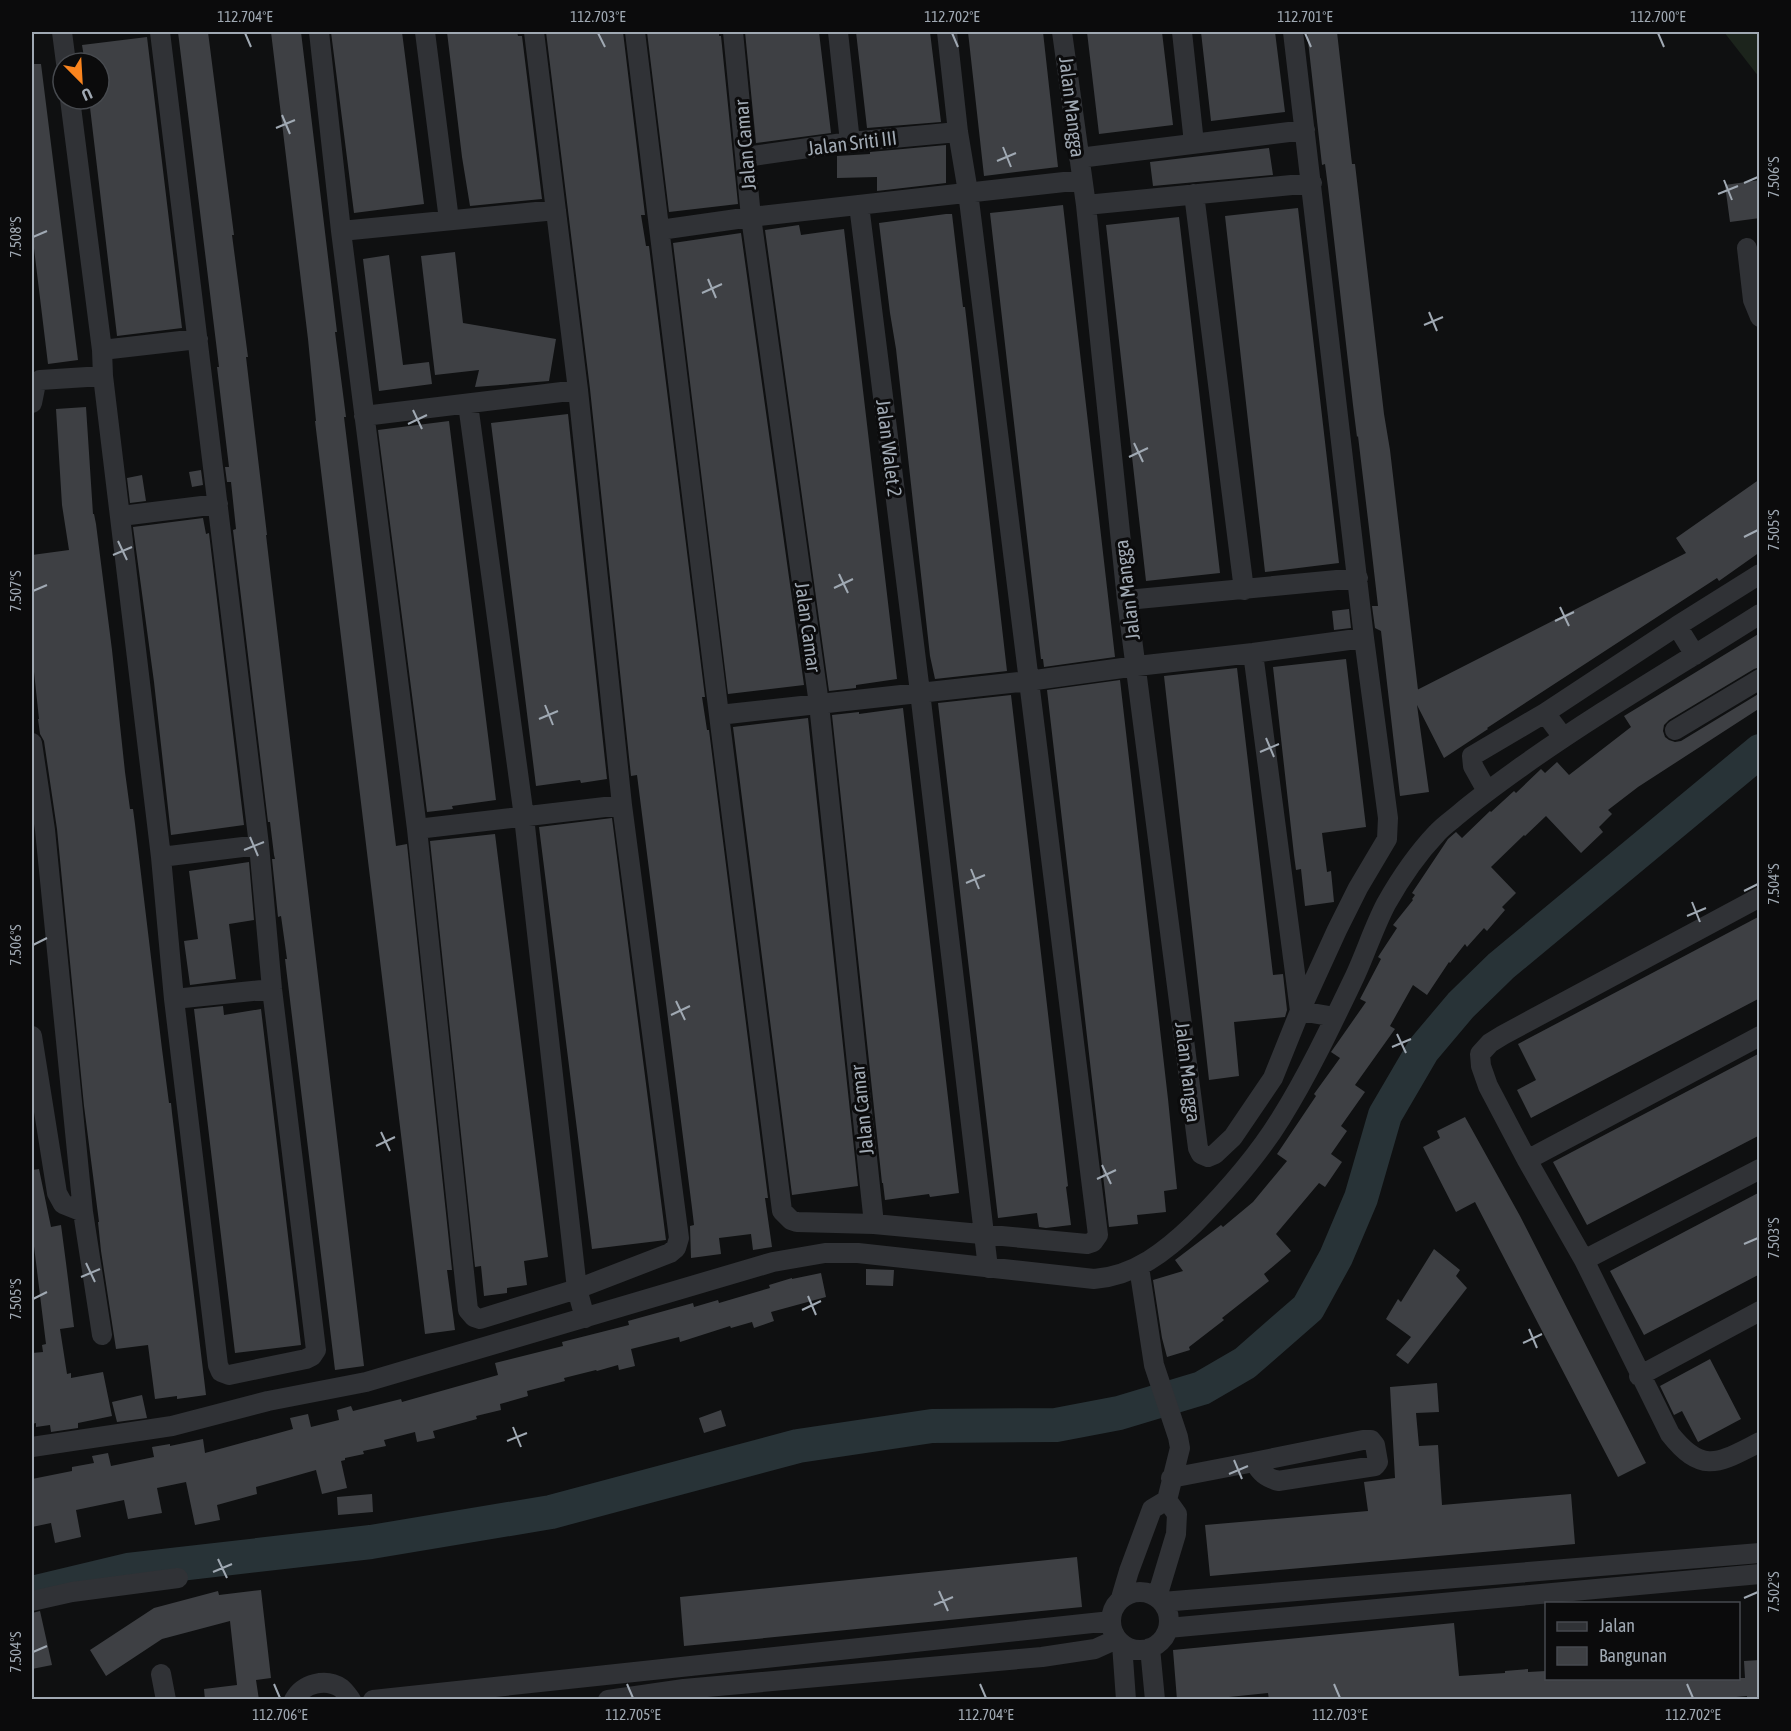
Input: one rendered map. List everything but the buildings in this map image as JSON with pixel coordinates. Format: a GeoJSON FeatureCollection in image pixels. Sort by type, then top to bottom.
{"type":"FeatureCollection","features":[{"type":"Feature","properties":{"kind":"street"},"geometry":{"type":"LineString","coordinates":[[62,32],[64,51]]}},
{"type":"Feature","properties":{"kind":"street"},"geometry":{"type":"LineString","coordinates":[[72,111],[102,350],[161,857],[174,999],[218,1365],[221,1372],[229,1376],[306,1359],[316,1350],[272,989],[259,845],[160,32]]}},
{"type":"Feature","properties":{"kind":"street"},"geometry":{"type":"LineString","coordinates":[[319,32],[341,231],[417,830],[468,1310],[474,1317],[480,1319],[577,1289],[670,1253],[679,1244],[622,805],[578,390],[534,32]]}},
{"type":"Feature","properties":{"kind":"street"},"geometry":{"type":"LineString","coordinates":[[425,32],[449,220]]}},
{"type":"Feature","properties":{"kind":"street"},"geometry":{"type":"LineString","coordinates":[[635,32],[782,1211],[791,1220],[797,1222],[874,1224],[1087,1244],[1093,1242],[1098,1235],[947,32]]}},
{"type":"Feature","properties":{"kind":"street","name":"Jalan Camar"},"geometry":{"type":"LineString","coordinates":[[733,32],[751,218],[819,704],[874,1224]]}},
{"type":"Feature","properties":{"kind":"street"},"geometry":{"type":"LineString","coordinates":[[838,32],[850,142]]}},
{"type":"Feature","properties":{"kind":"street","name":"Jalan Mangga"},"geometry":{"type":"LineString","coordinates":[[1062,32],[1086,205],[1127,600],[1198,1148],[1201,1154],[1208,1157],[1215,1154],[1233,1137],[1273,1078],[1300,1011]]}},
{"type":"Feature","properties":{"kind":"street"},"geometry":{"type":"LineString","coordinates":[[1182,32],[1194,143]]}},
{"type":"Feature","properties":{"kind":"street"},"geometry":{"type":"LineString","coordinates":[[1293,32],[1364,638],[1388,818],[1387,838],[1358,888],[1300,1011]]}},
{"type":"Feature","properties":{"kind":"street"},"geometry":{"type":"LineString","coordinates":[[1079,158],[1305,130]]}},
{"type":"Feature","properties":{"kind":"street","name":"Jalan Sriti III"},"geometry":{"type":"LineString","coordinates":[[746,157],[850,142],[958,132]]}},
{"type":"Feature","properties":{"kind":"street"},"geometry":{"type":"LineString","coordinates":[[660,230],[1082,180]]}},
{"type":"Feature","properties":{"kind":"street"},"geometry":{"type":"LineString","coordinates":[[1086,205],[1312,183]]}},
{"type":"Feature","properties":{"kind":"street"},"geometry":{"type":"LineString","coordinates":[[1194,194],[1244,590]]}},
{"type":"Feature","properties":{"kind":"street","name":"Jalan Walet 2"},"geometry":{"type":"LineString","coordinates":[[859,205],[920,692],[988,1268]]}},
{"type":"Feature","properties":{"kind":"street"},"geometry":{"type":"LineString","coordinates":[[341,231],[556,210]]}},
{"type":"Feature","properties":{"kind":"street"},"geometry":{"type":"LineString","coordinates":[[1747,248],[1753,300],[1760,317]]}},
{"type":"Feature","properties":{"kind":"street"},"geometry":{"type":"LineString","coordinates":[[102,350],[198,339]]}},
{"type":"Feature","properties":{"kind":"street"},"geometry":{"type":"LineString","coordinates":[[32,403],[36,383],[40,380],[104,376]]}},
{"type":"Feature","properties":{"kind":"street"},"geometry":{"type":"LineString","coordinates":[[364,416],[578,390]]}},
{"type":"Feature","properties":{"kind":"street"},"geometry":{"type":"LineString","coordinates":[[468,404],[524,817],[577,1289],[585,1318]]}},
{"type":"Feature","properties":{"kind":"street"},"geometry":{"type":"LineString","coordinates":[[121,516],[218,504]]}},
{"type":"Feature","properties":{"kind":"street"},"geometry":{"type":"LineString","coordinates":[[1487,791],[1472,763],[1472,756],[1545,713],[1760,574]]}},
{"type":"Feature","properties":{"kind":"street"},"geometry":{"type":"LineString","coordinates":[[1127,600],[1358,578]]}},
{"type":"Feature","properties":{"kind":"street"},"geometry":{"type":"LineString","coordinates":[[32,1447],[172,1426],[268,1401],[366,1382],[773,1262],[825,1253],[858,1253],[1094,1279],[1108,1278],[1139,1267],[1185,1232],[1214,1204],[1248,1165],[1280,1120],[1335,1017],[1386,905],[1407,871],[1437,832],[1487,791],[1563,737],[1760,614]]}},
{"type":"Feature","properties":{"kind":"street"},"geometry":{"type":"LineString","coordinates":[[1677,626],[1695,655]]}},
{"type":"Feature","properties":{"kind":"street"},"geometry":{"type":"LineString","coordinates":[[719,715],[1028,681],[1364,638]]}},
{"type":"Feature","properties":{"kind":"street"},"geometry":{"type":"LineString","coordinates":[[1252,653],[1300,1011]]}},
{"type":"Feature","properties":{"kind":"street"},"geometry":{"type":"LineString","coordinates":[[1675,730],[1760,679]]}},
{"type":"Feature","properties":{"kind":"street"},"geometry":{"type":"LineString","coordinates":[[1545,713],[1563,737]]}},
{"type":"Feature","properties":{"kind":"street"},"geometry":{"type":"LineString","coordinates":[[32,743],[38,836],[83,1212],[102,1335]]}},
{"type":"Feature","properties":{"kind":"street"},"geometry":{"type":"LineString","coordinates":[[417,830],[622,805]]}},
{"type":"Feature","properties":{"kind":"street"},"geometry":{"type":"LineString","coordinates":[[161,857],[259,845]]}},
{"type":"Feature","properties":{"kind":"street"},"geometry":{"type":"LineString","coordinates":[[1760,897],[1503,1035],[1490,1043],[1480,1054],[1483,1074],[1527,1160],[1584,1260],[1639,1376],[1675,1441],[1695,1457],[1706,1462],[1723,1461],[1760,1442]]}},
{"type":"Feature","properties":{"kind":"street"},"geometry":{"type":"LineString","coordinates":[[174,999],[272,989]]}},
{"type":"Feature","properties":{"kind":"street"},"geometry":{"type":"LineString","coordinates":[[1300,1011],[1335,1017]]}},
{"type":"Feature","properties":{"kind":"street"},"geometry":{"type":"LineString","coordinates":[[32,1036],[57,1193],[63,1204],[83,1212]]}},
{"type":"Feature","properties":{"kind":"street"},"geometry":{"type":"LineString","coordinates":[[1527,1160],[1760,1036]]}},
{"type":"Feature","properties":{"kind":"street"},"geometry":{"type":"LineString","coordinates":[[1584,1260],[1760,1169]]}},
{"type":"Feature","properties":{"kind":"street"},"geometry":{"type":"LineString","coordinates":[[373,1700],[500,1693],[679,1666],[1117,1635],[1130,1648],[1140,1650],[1150,1648],[1162,1641],[1168,1628],[1169,1614],[1160,1599],[1176,1534],[1177,1514],[1167,1500],[1180,1448],[1154,1365],[1139,1267]]}},
{"type":"Feature","properties":{"kind":"street"},"geometry":{"type":"LineString","coordinates":[[1639,1376],[1760,1311]]}},
{"type":"Feature","properties":{"kind":"street"},"geometry":{"type":"LineString","coordinates":[[265,1367],[268,1401]]}},
{"type":"Feature","properties":{"kind":"street"},"geometry":{"type":"LineString","coordinates":[[1171,1478],[1363,1440],[1371,1440],[1374,1443],[1378,1462],[1375,1466],[1278,1481],[1262,1474],[1254,1462]]}},
{"type":"Feature","properties":{"kind":"street"},"geometry":{"type":"LineString","coordinates":[[1122,1598],[1129,1571],[1152,1509],[1167,1500]]}},
{"type":"Feature","properties":{"kind":"street"},"geometry":{"type":"LineString","coordinates":[[1126,1700],[1117,1635],[1116,1605],[1122,1598],[1133,1592],[1146,1592],[1160,1599],[1760,1553]]}},
{"type":"Feature","properties":{"kind":"street"},"geometry":{"type":"LineString","coordinates":[[1168,1628],[1760,1574]]}},
{"type":"Feature","properties":{"kind":"street"},"geometry":{"type":"LineString","coordinates":[[1492,1575],[1493,1599]]}},
{"type":"Feature","properties":{"kind":"street"},"geometry":{"type":"LineString","coordinates":[[32,1602],[72,1592],[178,1578]]}},
{"type":"Feature","properties":{"kind":"street"},"geometry":{"type":"LineString","coordinates":[[608,1700],[707,1694],[1042,1658],[1095,1649],[1117,1635]]}},
{"type":"Feature","properties":{"kind":"street"},"geometry":{"type":"LineString","coordinates":[[1150,1648],[1155,1700]]}},
{"type":"Feature","properties":{"kind":"street"},"geometry":{"type":"LineString","coordinates":[[702,1664],[707,1694]]}},
{"type":"Feature","properties":{"kind":"street"},"geometry":{"type":"LineString","coordinates":[[679,1666],[684,1694]]}},
{"type":"Feature","properties":{"kind":"street"},"geometry":{"type":"LineString","coordinates":[[161,1674],[166,1700]]}},
{"type":"Feature","properties":{"kind":"street"},"geometry":{"type":"LineString","coordinates":[[294,1700],[297,1694],[311,1684],[327,1683],[342,1689],[351,1700]]}},
{"type":"Feature","properties":{"kind":"shaded area"},"geometry":{"type":"Polygon","coordinates":[[[1724,32],[1759,32],[1759,77],[1724,32]]]}},
{"type":"Feature","properties":{"kind":"waterway"},"geometry":{"type":"LineString","coordinates":[[36,1592],[128,1570],[371,1542],[551,1512],[798,1446],[932,1426],[1056,1425],[1119,1413],[1202,1388],[1245,1363],[1308,1308],[1336,1257],[1361,1198],[1385,1115],[1423,1050],[1461,1005],[1501,966],[1760,751]]}}]}
